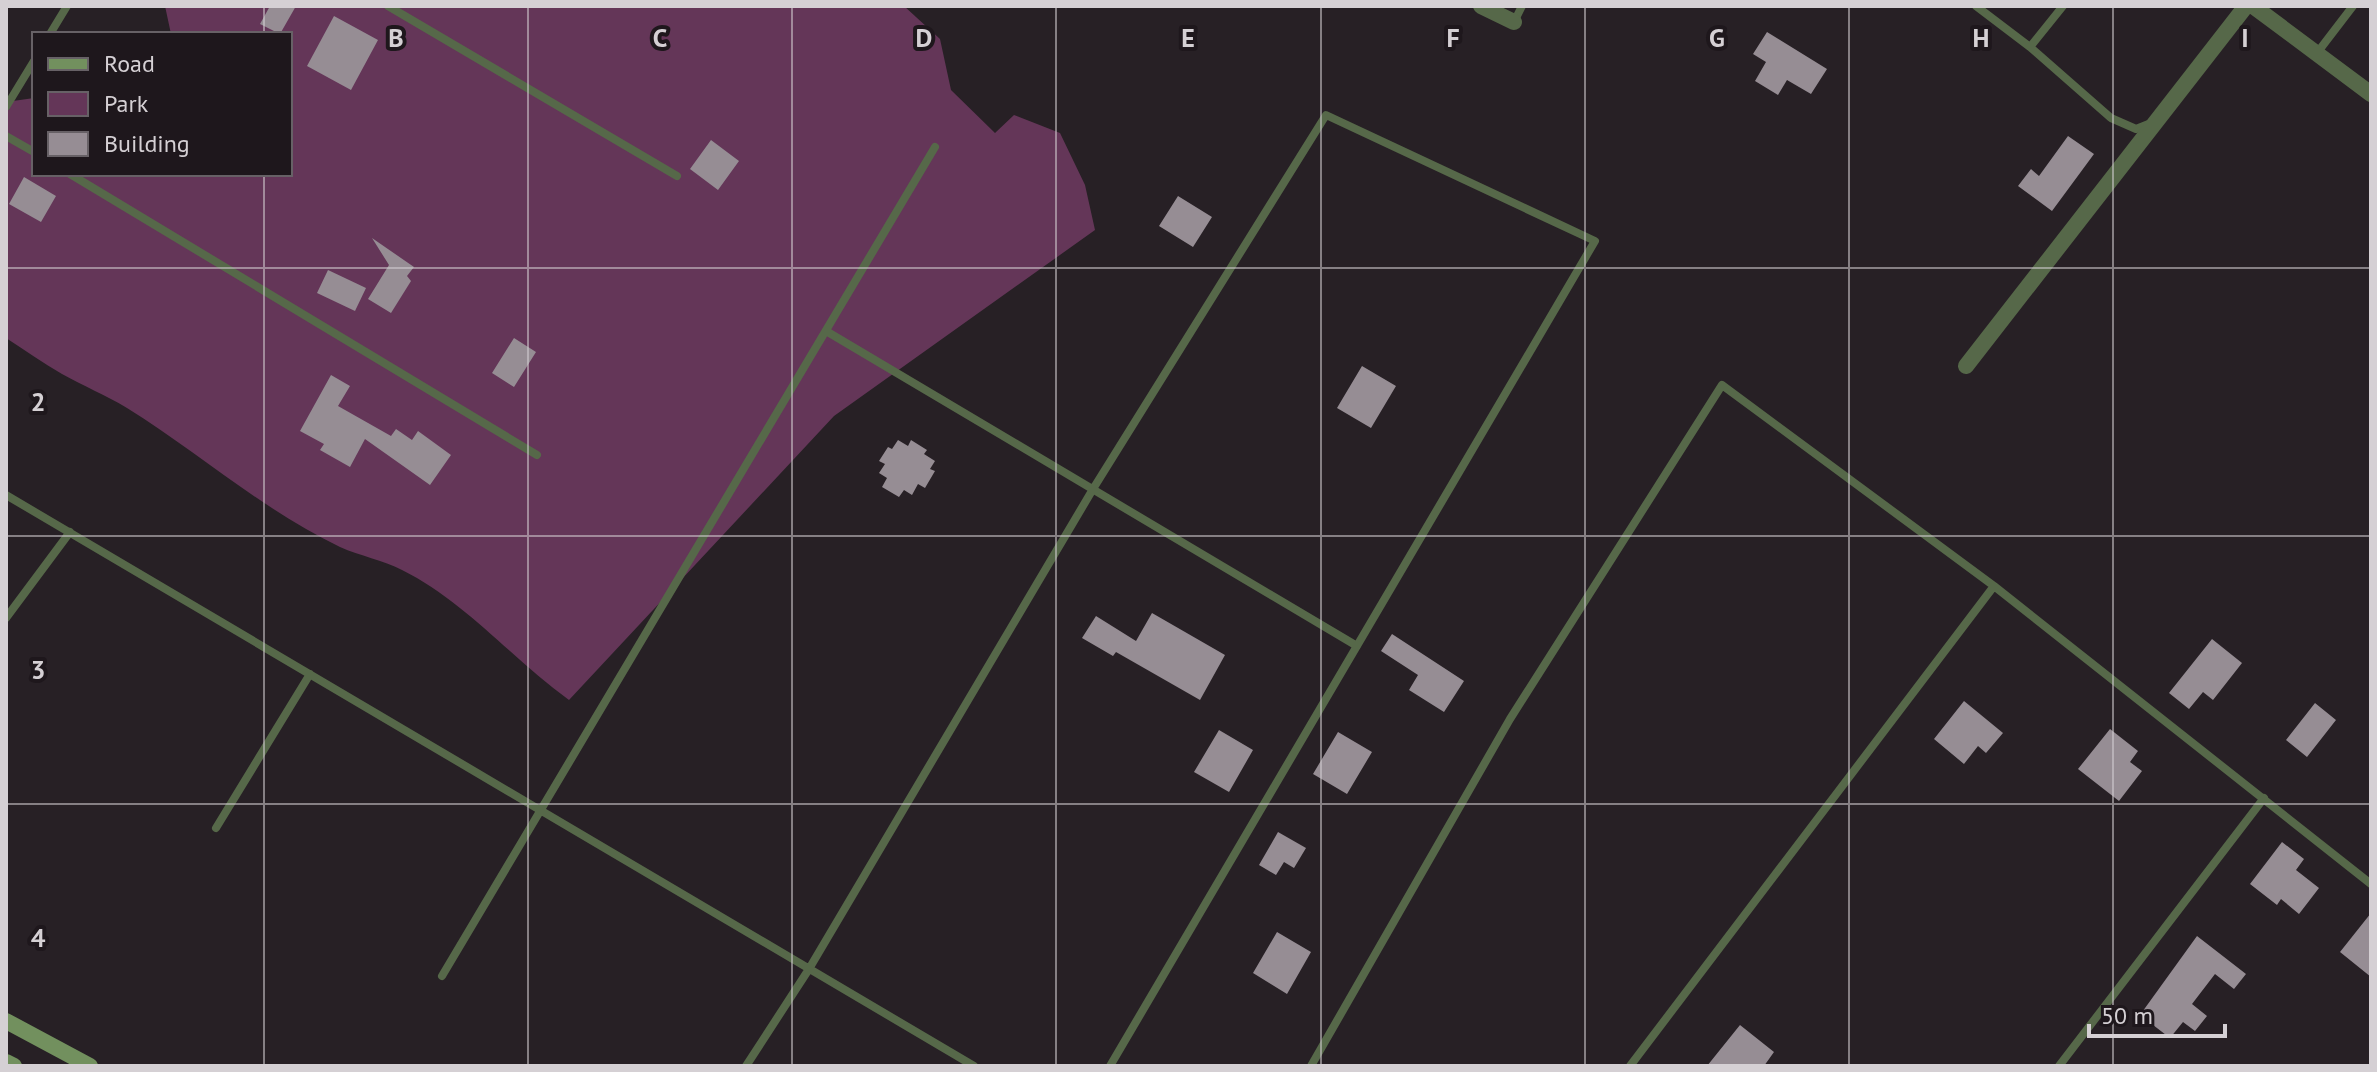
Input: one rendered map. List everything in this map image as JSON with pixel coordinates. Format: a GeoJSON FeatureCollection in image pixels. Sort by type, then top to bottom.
{"type":"FeatureCollection","features":[{"type":"Feature","properties":{"kind":"main road"},"geometry":{"type":"LineString","coordinates":[[6,1021],[90,1066]]}},
{"type":"Feature","properties":{"kind":"main road"},"geometry":{"type":"LineString","coordinates":[[6,1062],[14,1066]]}},
{"type":"Feature","properties":{"kind":"street"},"geometry":{"type":"LineString","coordinates":[[1481,6],[1514,22]]}},
{"type":"Feature","properties":{"kind":"street"},"geometry":{"type":"LineString","coordinates":[[1966,366],[2246,6]]}},
{"type":"Feature","properties":{"kind":"street"},"geometry":{"type":"LineString","coordinates":[[2253,6],[2371,94]]}},
{"type":"Feature","properties":{"kind":"lane"},"geometry":{"type":"LineString","coordinates":[[51,32],[67,6]]}},
{"type":"Feature","properties":{"kind":"lane"},"geometry":{"type":"LineString","coordinates":[[388,6],[677,176]]}},
{"type":"Feature","properties":{"kind":"lane"},"geometry":{"type":"LineString","coordinates":[[1514,22],[1522,6]]}},
{"type":"Feature","properties":{"kind":"lane"},"geometry":{"type":"LineString","coordinates":[[1976,6],[2030,47],[2111,118],[2136,129],[2156,121]]}},
{"type":"Feature","properties":{"kind":"lane"},"geometry":{"type":"LineString","coordinates":[[2030,47],[2063,6]]}},
{"type":"Feature","properties":{"kind":"lane"},"geometry":{"type":"LineString","coordinates":[[2317,53],[2353,6]]}},
{"type":"Feature","properties":{"kind":"lane"},"geometry":{"type":"LineString","coordinates":[[6,107],[32,64]]}},
{"type":"Feature","properties":{"kind":"lane"},"geometry":{"type":"LineString","coordinates":[[746,1066],[809,969],[1093,489],[1326,115],[1595,241],[1110,1066]]}},
{"type":"Feature","properties":{"kind":"lane"},"geometry":{"type":"LineString","coordinates":[[6,136],[32,151]]}},
{"type":"Feature","properties":{"kind":"lane"},"geometry":{"type":"LineString","coordinates":[[442,976],[935,147]]}},
{"type":"Feature","properties":{"kind":"lane"},"geometry":{"type":"LineString","coordinates":[[73,176],[537,455]]}},
{"type":"Feature","properties":{"kind":"lane"},"geometry":{"type":"LineString","coordinates":[[826,331],[1357,646]]}},
{"type":"Feature","properties":{"kind":"lane"},"geometry":{"type":"LineString","coordinates":[[1311,1066],[1510,719],[1722,385],[1994,586],[2371,884]]}},
{"type":"Feature","properties":{"kind":"lane"},"geometry":{"type":"LineString","coordinates":[[6,495],[974,1066]]}},
{"type":"Feature","properties":{"kind":"lane"},"geometry":{"type":"LineString","coordinates":[[6,618],[70,532]]}},
{"type":"Feature","properties":{"kind":"lane"},"geometry":{"type":"LineString","coordinates":[[1630,1066],[1994,586]]}},
{"type":"Feature","properties":{"kind":"lane"},"geometry":{"type":"LineString","coordinates":[[216,828],[310,674]]}},
{"type":"Feature","properties":{"kind":"lane"},"geometry":{"type":"LineString","coordinates":[[2059,1066],[2264,798]]}},
{"type":"Feature","properties":{"kind":"green space"},"geometry":{"type":"Polygon","coordinates":[[[165,6],[904,6],[940,39],[951,90],[995,133],[1014,115],[1060,133],[1085,185],[1095,230],[834,416],[569,700],[468,614],[425,583],[395,567],[348,550],[284,516],[127,408],[62,374],[6,338],[6,102],[32,98],[32,176],[292,176],[292,32],[171,32],[165,6]]]}},
{"type":"Feature","properties":{"kind":"building"},"geometry":{"type":"Polygon","coordinates":[[[270,6],[296,6],[281,32],[260,24],[270,6]]]}},
{"type":"Feature","properties":{"kind":"building"},"geometry":{"type":"Polygon","coordinates":[[[334,16],[378,40],[351,90],[307,66],[334,16]]]}},
{"type":"Feature","properties":{"kind":"building"},"geometry":{"type":"Polygon","coordinates":[[[1767,32],[1827,69],[1811,94],[1787,80],[1778,95],[1755,81],[1766,62],[1753,54],[1767,32]]]}},
{"type":"Feature","properties":{"kind":"building"},"geometry":{"type":"Polygon","coordinates":[[[2068,136],[2094,154],[2052,211],[2018,186],[2031,169],[2039,176],[2068,136]]]}},
{"type":"Feature","properties":{"kind":"building"},"geometry":{"type":"Polygon","coordinates":[[[711,140],[739,161],[718,190],[690,169],[711,140]]]}},
{"type":"Feature","properties":{"kind":"building"},"geometry":{"type":"Polygon","coordinates":[[[24,177],[56,196],[41,222],[9,204],[24,177]]]}},
{"type":"Feature","properties":{"kind":"building"},"geometry":{"type":"Polygon","coordinates":[[[1178,196],[1212,217],[1193,247],[1159,226],[1178,196]]]}},
{"type":"Feature","properties":{"kind":"building"},"geometry":{"type":"Polygon","coordinates":[[[372,238],[414,267],[407,276],[411,281],[391,313],[368,299],[389,265],[372,238]]]}},
{"type":"Feature","properties":{"kind":"building"},"geometry":{"type":"Polygon","coordinates":[[[328,270],[366,288],[355,311],[317,293],[328,270]]]}},
{"type":"Feature","properties":{"kind":"building"},"geometry":{"type":"Polygon","coordinates":[[[514,338],[536,352],[514,387],[492,373],[514,338]]]}},
{"type":"Feature","properties":{"kind":"building"},"geometry":{"type":"Polygon","coordinates":[[[1362,366],[1396,386],[1371,428],[1337,408],[1362,366]]]}},
{"type":"Feature","properties":{"kind":"building"},"geometry":{"type":"Polygon","coordinates":[[[331,375],[350,386],[338,406],[391,436],[396,429],[412,440],[418,431],[451,455],[430,485],[365,439],[350,467],[320,450],[324,444],[300,431],[331,375]]]}},
{"type":"Feature","properties":{"kind":"building"},"geometry":{"type":"Polygon","coordinates":[[[898,440],[908,446],[911,440],[927,450],[924,454],[935,461],[930,469],[935,471],[925,488],[918,484],[912,495],[904,490],[899,497],[882,487],[887,478],[879,473],[885,464],[879,461],[888,447],[892,449],[898,440]]]}},
{"type":"Feature","properties":{"kind":"building"},"geometry":{"type":"Polygon","coordinates":[[[1152,613],[1225,655],[1200,700],[1116,652],[1113,656],[1082,638],[1096,616],[1136,641],[1152,613]]]}},
{"type":"Feature","properties":{"kind":"building"},"geometry":{"type":"Polygon","coordinates":[[[1392,634],[1464,681],[1444,712],[1409,690],[1418,675],[1381,651],[1392,634]]]}},
{"type":"Feature","properties":{"kind":"building"},"geometry":{"type":"Polygon","coordinates":[[[2212,639],[2242,663],[2213,700],[2203,692],[2189,709],[2169,693],[2212,639]]]}},
{"type":"Feature","properties":{"kind":"building"},"geometry":{"type":"Polygon","coordinates":[[[1964,701],[2003,733],[1986,753],[1978,746],[1964,764],[1934,739],[1964,701]]]}},
{"type":"Feature","properties":{"kind":"building"},"geometry":{"type":"Polygon","coordinates":[[[2315,703],[2336,720],[2307,757],[2286,740],[2315,703]]]}},
{"type":"Feature","properties":{"kind":"building"},"geometry":{"type":"Polygon","coordinates":[[[2110,729],[2138,751],[2130,762],[2142,771],[2119,801],[2078,769],[2110,729]]]}},
{"type":"Feature","properties":{"kind":"building"},"geometry":{"type":"Polygon","coordinates":[[[1219,730],[1253,750],[1229,792],[1194,772],[1219,730]]]}},
{"type":"Feature","properties":{"kind":"building"},"geometry":{"type":"Polygon","coordinates":[[[1338,732],[1372,752],[1347,794],[1313,774],[1338,732]]]}},
{"type":"Feature","properties":{"kind":"building"},"geometry":{"type":"Polygon","coordinates":[[[1278,832],[1306,848],[1294,868],[1284,862],[1276,875],[1259,865],[1278,832]]]}},
{"type":"Feature","properties":{"kind":"building"},"geometry":{"type":"Polygon","coordinates":[[[2282,842],[2304,859],[2296,870],[2319,888],[2299,914],[2281,899],[2277,905],[2250,884],[2282,842]]]}},
{"type":"Feature","properties":{"kind":"building"},"geometry":{"type":"Polygon","coordinates":[[[2371,913],[2371,977],[2340,952],[2371,913]]]}},
{"type":"Feature","properties":{"kind":"building"},"geometry":{"type":"Polygon","coordinates":[[[1277,932],[1311,952],[1287,994],[1253,973],[1277,932]]]}},
{"type":"Feature","properties":{"kind":"building"},"geometry":{"type":"Polygon","coordinates":[[[2197,936],[2246,974],[2234,989],[2215,974],[2192,1004],[2207,1016],[2195,1031],[2183,1022],[2170,1038],[2140,1015],[2197,936]]]}},
{"type":"Feature","properties":{"kind":"building"},"geometry":{"type":"Polygon","coordinates":[[[1740,1025],[1774,1052],[1764,1066],[1707,1066],[1740,1025]]]}}]}
